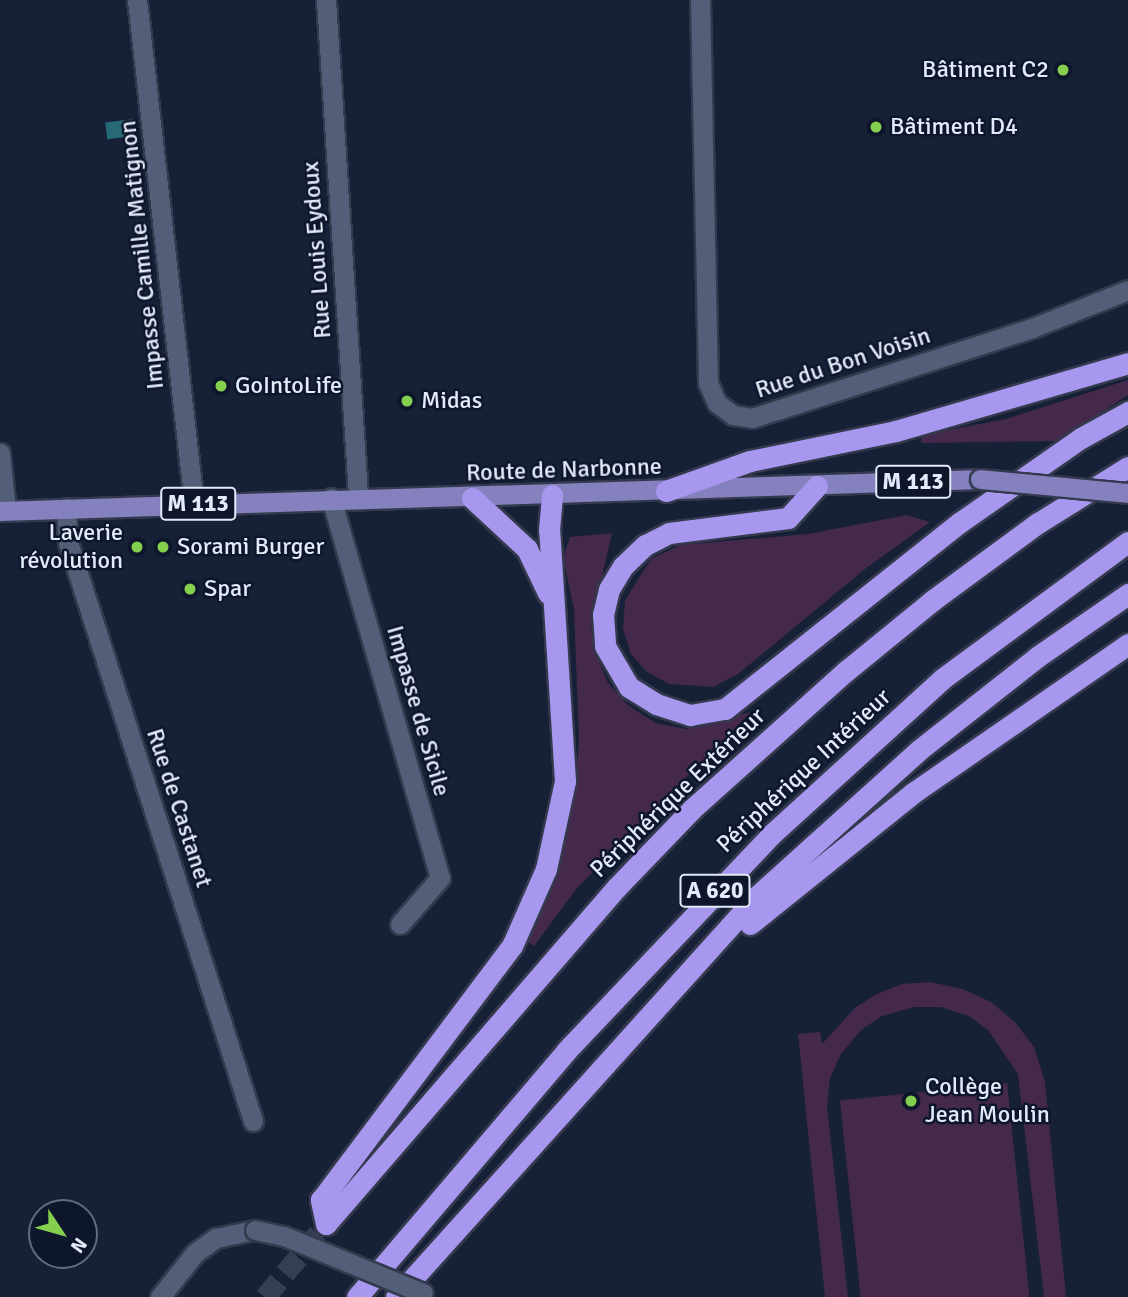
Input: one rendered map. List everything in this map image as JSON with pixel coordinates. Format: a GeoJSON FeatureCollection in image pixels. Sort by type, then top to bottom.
{"type":"FeatureCollection","features":[{"type":"Feature","properties":{"kind":"highway"},"geometry":{"type":"LineString","coordinates":[[666,491],[750,461],[896,431],[1128,363]]}},
{"type":"Feature","properties":{"kind":"highway"},"geometry":{"type":"LineString","coordinates":[[817,486],[788,518],[670,533],[645,545],[623,566],[609,589],[603,614],[605,646],[629,687],[656,704],[690,715],[725,709],[959,523],[1081,438],[1128,412]]}},
{"type":"Feature","properties":{"kind":"highway","name":"Périphérique Extérieur"},"geometry":{"type":"LineString","coordinates":[[555,610],[565,780],[547,869],[512,946],[321,1200],[326,1224],[617,887],[692,809],[846,671],[933,600],[1038,523],[1128,467]]}},
{"type":"Feature","properties":{"kind":"highway"},"geometry":{"type":"LineString","coordinates":[[552,495],[549,530],[555,610]]}},
{"type":"Feature","properties":{"kind":"highway"},"geometry":{"type":"LineString","coordinates":[[472,498],[527,549],[555,610]]}},
{"type":"Feature","properties":{"kind":"highway","name":"Périphérique Intérieur"},"geometry":{"type":"LineString","coordinates":[[357,1297],[576,1040],[773,834],[942,679],[1128,542]]}},
{"type":"Feature","properties":{"kind":"highway"},"geometry":{"type":"LineString","coordinates":[[396,1297],[708,947],[836,822],[919,750],[1037,657],[1128,594]]}},
{"type":"Feature","properties":{"kind":"highway"},"geometry":{"type":"LineString","coordinates":[[708,947],[729,945],[768,905],[913,793],[1128,644]]}},
{"type":"Feature","properties":{"kind":"main road","name":"Route de Narbonne"},"geometry":{"type":"LineString","coordinates":[[3,510],[358,497],[472,498],[980,479],[1128,493]]}},
{"type":"Feature","properties":{"kind":"street","name":"Impasse Camille Matignon"},"geometry":{"type":"LineString","coordinates":[[137,0],[194,504]]}},
{"type":"Feature","properties":{"kind":"street","name":"Rue Louis Eydoux"},"geometry":{"type":"LineString","coordinates":[[326,0],[358,497]]}},
{"type":"Feature","properties":{"kind":"street","name":"Rue du Bon Voisin"},"geometry":{"type":"LineString","coordinates":[[700,0],[708,383],[717,403],[733,415],[752,418],[778,411],[1032,328],[1128,290]]}},
{"type":"Feature","properties":{"kind":"street"},"geometry":{"type":"LineString","coordinates":[[0,453],[3,510]]}},
{"type":"Feature","properties":{"kind":"street","name":"Impasse de Sicile"},"geometry":{"type":"LineString","coordinates":[[331,498],[440,878],[400,924]]}},
{"type":"Feature","properties":{"kind":"street","name":"Rue de Castanet"},"geometry":{"type":"LineString","coordinates":[[66,508],[68,542],[253,1121]]}},
{"type":"Feature","properties":{"kind":"street"},"geometry":{"type":"LineString","coordinates":[[160,1297],[195,1254],[216,1238],[255,1230],[284,1236],[429,1295]]}},
{"type":"Feature","properties":{"kind":"shaded area"},"geometry":{"type":"Polygon","coordinates":[[[133,119],[135,136],[107,139],[105,122],[133,119]]]}},
{"type":"Feature","properties":{"kind":"shaded area"},"geometry":{"type":"Polygon","coordinates":[[[1128,380],[1128,395],[1059,441],[921,443],[922,435],[1006,419],[1128,380]]]}},
{"type":"Feature","properties":{"kind":"shaded area"},"geometry":{"type":"Polygon","coordinates":[[[907,515],[930,522],[865,569],[738,674],[713,687],[669,684],[647,672],[631,654],[623,629],[625,600],[651,559],[680,545],[808,534],[907,515]]]}},
{"type":"Feature","properties":{"kind":"shaded area"},"geometry":{"type":"Polygon","coordinates":[[[612,533],[591,625],[595,652],[608,683],[629,706],[656,723],[686,729],[751,712],[577,888],[534,946],[527,941],[561,855],[575,793],[579,739],[574,609],[563,558],[570,537],[612,533]]]}},
{"type":"Feature","properties":{"kind":"shaded area"},"geometry":{"type":"Polygon","coordinates":[[[930,982],[963,989],[991,1002],[1015,1022],[1034,1047],[1045,1082],[1066,1297],[1044,1297],[1018,1074],[988,1030],[969,1016],[941,1007],[914,1007],[882,1016],[861,1030],[841,1054],[830,1078],[827,1107],[848,1297],[825,1297],[798,1034],[820,1032],[822,1044],[856,1007],[877,994],[902,984],[930,982]]]}},
{"type":"Feature","properties":{"kind":"shaded area"},"geometry":{"type":"Polygon","coordinates":[[[1007,1083],[1029,1297],[861,1297],[840,1101],[1007,1083]]]}},
{"type":"Feature","properties":{"kind":"tunnel"},"geometry":{"type":"LineString","coordinates":[[265,1297],[326,1224]]}},
{"type":"Feature","properties":{"kind":"place","name":"Bâtiment C2"},"geometry":{"type":"Point","coordinates":[1063,70]}},
{"type":"Feature","properties":{"kind":"place","name":"Bâtiment D4"},"geometry":{"type":"Point","coordinates":[876,127]}},
{"type":"Feature","properties":{"kind":"place","name":"GoIntoLife"},"geometry":{"type":"Point","coordinates":[221,386]}},
{"type":"Feature","properties":{"kind":"place","name":"Midas"},"geometry":{"type":"Point","coordinates":[407,401]}},
{"type":"Feature","properties":{"kind":"place","name":"Laverie révolution"},"geometry":{"type":"Point","coordinates":[137,547]}},
{"type":"Feature","properties":{"kind":"place","name":"Sorami Burger"},"geometry":{"type":"Point","coordinates":[163,547]}},
{"type":"Feature","properties":{"kind":"place","name":"Spar"},"geometry":{"type":"Point","coordinates":[190,589]}},
{"type":"Feature","properties":{"kind":"place","name":"Collège Jean Moulin"},"geometry":{"type":"Point","coordinates":[911,1101]}}]}
